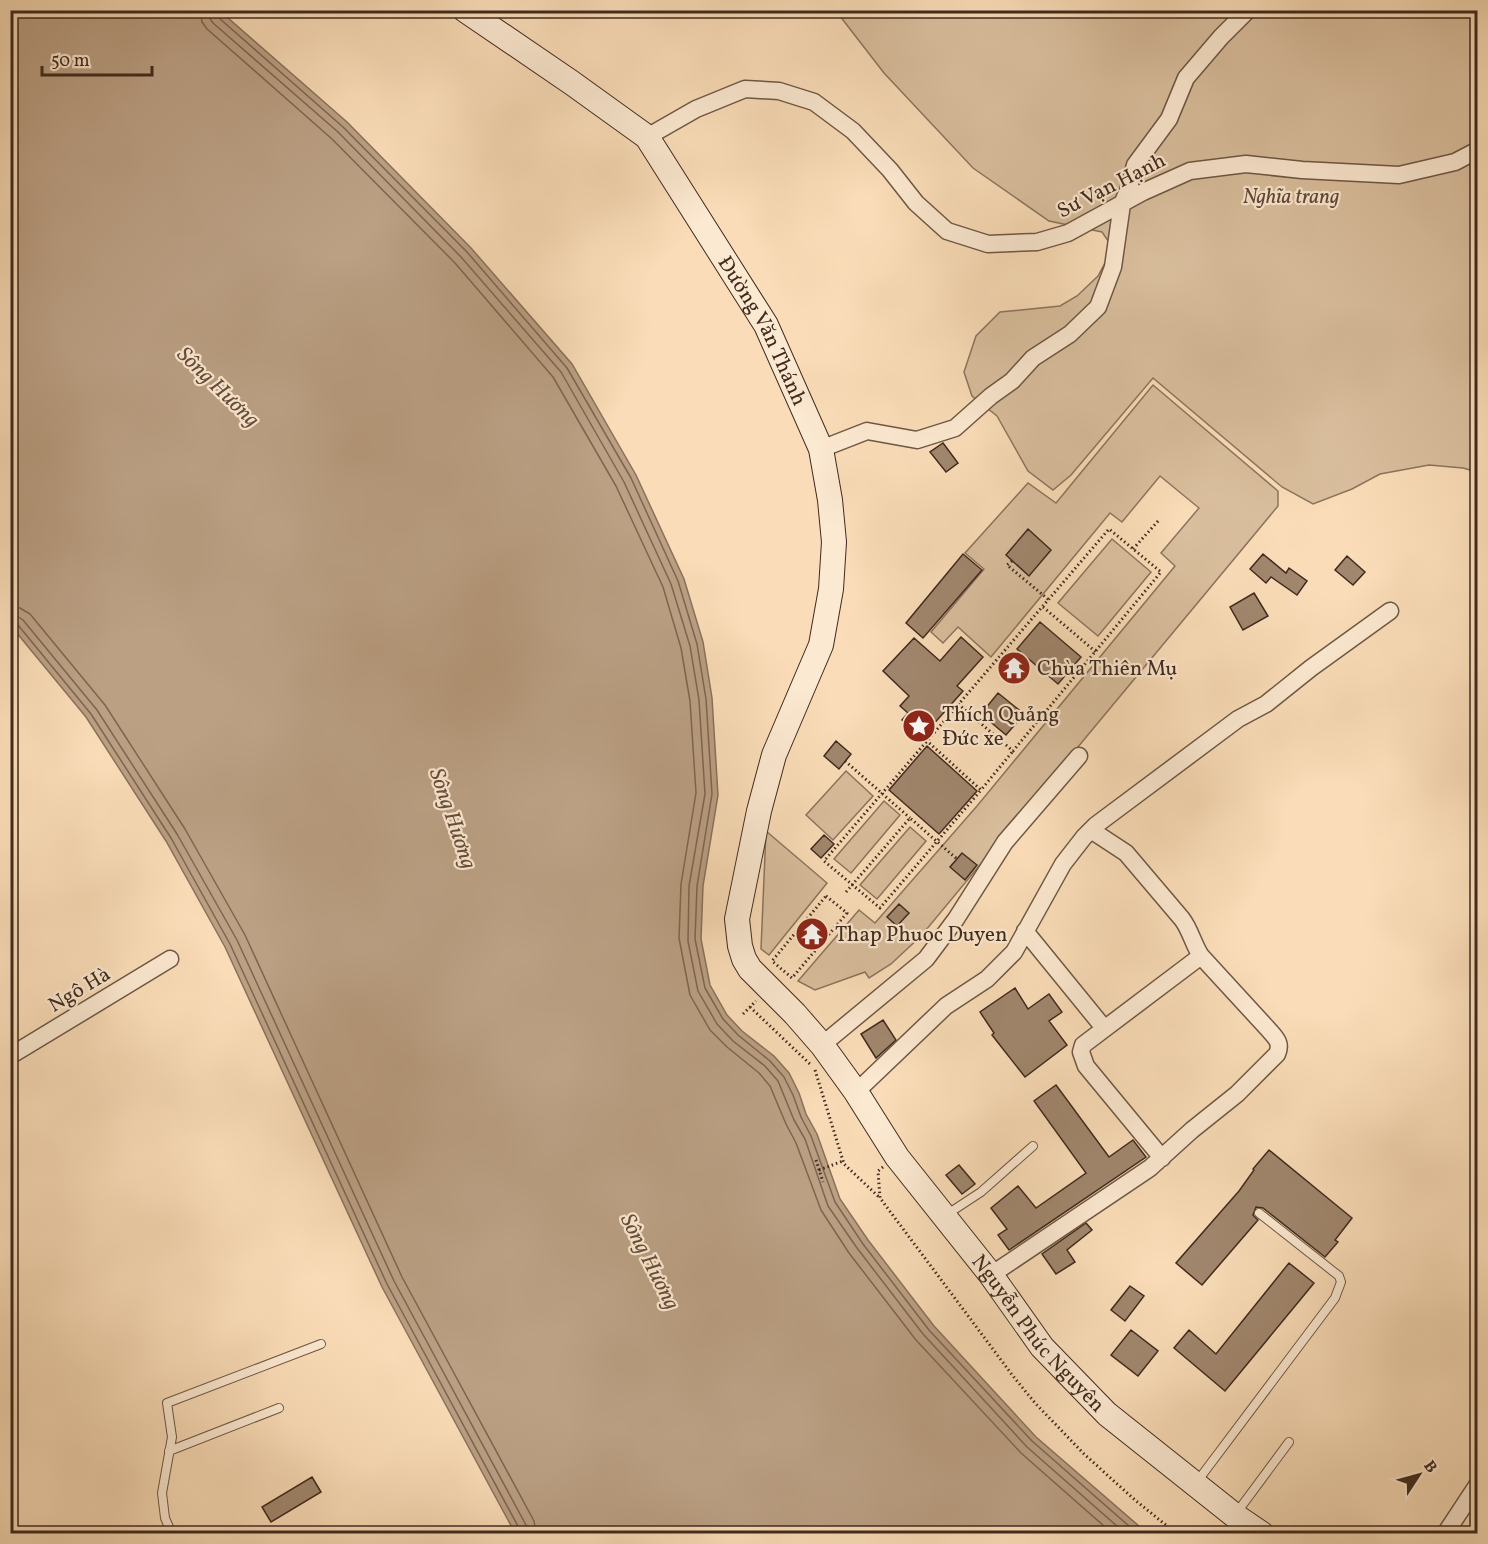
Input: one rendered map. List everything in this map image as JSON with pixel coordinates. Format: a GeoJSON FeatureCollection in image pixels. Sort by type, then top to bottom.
{"type":"FeatureCollection","features":[{"type":"Feature","properties":{"kind":"main road","name":"Đường Văn Thánh"},"geometry":{"type":"LineString","coordinates":[[465,10],[563,76],[647,137],[766,325],[821,449],[830,500],[834,542],[831,590],[821,645],[774,755],[759,811],[737,919],[740,946],[750,969],[822,1045]]}},
{"type":"Feature","properties":{"kind":"main road","name":"Nguyễn Phúc Nguyên"},"geometry":{"type":"LineString","coordinates":[[822,1045],[856,1092],[897,1157],[991,1275],[1042,1347],[1107,1414],[1234,1515],[1262,1533]]}},
{"type":"Feature","properties":{"kind":"street"},"geometry":{"type":"LineString","coordinates":[[821,449],[867,431],[917,440],[955,428],[1012,381],[1033,358],[1070,334],[1098,307],[1113,267],[1122,204],[1129,189],[1135,165],[1169,119],[1186,78],[1248,10]]}},
{"type":"Feature","properties":{"kind":"street","name":"Sư Vạn Hạnh"},"geometry":{"type":"LineString","coordinates":[[647,137],[696,109],[745,89],[779,91],[814,102],[853,131],[890,170],[916,203],[947,231],[988,244],[1037,242],[1068,233],[1190,171],[1246,164],[1302,170],[1399,175],[1455,162],[1478,150]]}},
{"type":"Feature","properties":{"kind":"street"},"geometry":{"type":"LineString","coordinates":[[856,1092],[946,1006],[987,979],[1014,952],[1063,864],[1091,830],[1172,767],[1238,719],[1266,704],[1311,668],[1390,611]]}},
{"type":"Feature","properties":{"kind":"street"},"geometry":{"type":"LineString","coordinates":[[822,1045],[926,959],[956,919],[1005,842],[1079,756]]}},
{"type":"Feature","properties":{"kind":"street"},"geometry":{"type":"LineString","coordinates":[[991,1275],[1142,1174],[1237,1094],[1277,1054],[1280,1048],[1278,1041],[1268,1029],[1201,956],[1195,948],[1190,930],[1182,919],[1126,853],[1091,830]]}},
{"type":"Feature","properties":{"kind":"street"},"geometry":{"type":"LineString","coordinates":[[1025,931],[1104,1028]]}},
{"type":"Feature","properties":{"kind":"street"},"geometry":{"type":"LineString","coordinates":[[1162,1158],[1086,1066],[1081,1052],[1083,1045],[1104,1028],[1201,956]]}},
{"type":"Feature","properties":{"kind":"street","name":"Ngô Hà"},"geometry":{"type":"LineString","coordinates":[[10,1056],[170,959]]}},
{"type":"Feature","properties":{"kind":"street"},"geometry":{"type":"LineString","coordinates":[[1446,1533],[1478,1484]]}},
{"type":"Feature","properties":{"kind":"lane"},"geometry":{"type":"LineString","coordinates":[[943,1217],[981,1192],[1033,1146]]}},
{"type":"Feature","properties":{"kind":"lane"},"geometry":{"type":"LineString","coordinates":[[1196,1483],[1335,1298],[1341,1282],[1339,1276],[1259,1213]]}},
{"type":"Feature","properties":{"kind":"lane"},"geometry":{"type":"LineString","coordinates":[[172,1533],[165,1518],[162,1493],[171,1437],[167,1403],[321,1344]]}},
{"type":"Feature","properties":{"kind":"lane"},"geometry":{"type":"LineString","coordinates":[[169,1451],[279,1408]]}},
{"type":"Feature","properties":{"kind":"lane"},"geometry":{"type":"LineString","coordinates":[[1234,1515],[1289,1442]]}},
{"type":"Feature","properties":{"kind":"path"},"geometry":{"type":"LineString","coordinates":[[1133,549],[1159,520]]}},
{"type":"Feature","properties":{"kind":"path"},"geometry":{"type":"LineString","coordinates":[[1109,529],[1161,572],[880,908],[824,861],[1049,600],[1109,529]]}},
{"type":"Feature","properties":{"kind":"path"},"geometry":{"type":"LineString","coordinates":[[1012,561],[1007,566],[1049,600]]}},
{"type":"Feature","properties":{"kind":"path"},"geometry":{"type":"LineString","coordinates":[[1019,575],[1023,571]]}},
{"type":"Feature","properties":{"kind":"path"},"geometry":{"type":"LineString","coordinates":[[1043,607],[1096,652]]}},
{"type":"Feature","properties":{"kind":"path"},"geometry":{"type":"LineString","coordinates":[[958,704],[1013,751]]}},
{"type":"Feature","properties":{"kind":"path"},"geometry":{"type":"LineString","coordinates":[[926,740],[981,790]]}},
{"type":"Feature","properties":{"kind":"path"},"geometry":{"type":"LineString","coordinates":[[845,761],[957,859]]}},
{"type":"Feature","properties":{"kind":"path"},"geometry":{"type":"LineString","coordinates":[[846,892],[910,818]]}},
{"type":"Feature","properties":{"kind":"path"},"geometry":{"type":"LineString","coordinates":[[826,896],[836,904],[847,913],[792,978],[772,961],[826,896]]}},
{"type":"Feature","properties":{"kind":"path"},"geometry":{"type":"LineString","coordinates":[[836,904],[840,900]]}},
{"type":"Feature","properties":{"kind":"path"},"geometry":{"type":"LineString","coordinates":[[750,1006],[815,1068],[844,1161],[880,1198],[1012,1376],[1084,1454],[1135,1500],[1177,1533]]}},
{"type":"Feature","properties":{"kind":"path"},"geometry":{"type":"LineString","coordinates":[[880,1198],[878,1171],[897,1157]]}},
{"type":"Feature","properties":{"kind":"path"},"geometry":{"type":"LineString","coordinates":[[816,1160],[823,1182]]}},
{"type":"Feature","properties":{"kind":"path"},"geometry":{"type":"LineString","coordinates":[[819,1170],[844,1161]]}},
{"type":"Feature","properties":{"kind":"green space","name":"Nghĩa trang"},"geometry":{"type":"Polygon","coordinates":[[[836,11],[1477,11],[1477,472],[1463,468],[1429,465],[1380,474],[1352,489],[1313,504],[1282,487],[1153,378],[1071,475],[1053,490],[1028,471],[997,416],[972,396],[964,372],[976,336],[1000,312],[1060,306],[1077,296],[1098,276],[1113,248],[1102,232],[1049,221],[973,168],[884,73],[836,11]]]}},
{"type":"Feature","properties":{"kind":"green space"},"geometry":{"type":"Polygon","coordinates":[[[1153,385],[1278,491],[1278,506],[921,936],[891,964],[869,978],[865,972],[815,990],[798,981],[859,910],[875,923],[977,806],[1175,566],[1161,553],[1199,508],[1160,476],[1122,522],[1110,513],[991,657],[958,627],[943,643],[931,632],[984,569],[965,553],[1028,483],[1056,503],[1153,385]]]}},
{"type":"Feature","properties":{"kind":"green space"},"geometry":{"type":"Polygon","coordinates":[[[1112,539],[1151,572],[1098,636],[1058,603],[1112,539]]]}},
{"type":"Feature","properties":{"kind":"green space"},"geometry":{"type":"Polygon","coordinates":[[[846,771],[873,796],[833,840],[806,815],[846,771]]]}},
{"type":"Feature","properties":{"kind":"green space"},"geometry":{"type":"Polygon","coordinates":[[[884,801],[900,815],[851,873],[834,859],[884,801]]]}},
{"type":"Feature","properties":{"kind":"green space"},"geometry":{"type":"Polygon","coordinates":[[[910,827],[926,841],[877,899],[860,885],[910,827]]]}},
{"type":"Feature","properties":{"kind":"green space"},"geometry":{"type":"Polygon","coordinates":[[[766,831],[827,883],[769,955],[761,949],[766,831]]]}},
{"type":"Feature","properties":{"kind":"water","name":"Sông Hương"},"geometry":{"type":"Polygon","coordinates":[[[10,11],[220,11],[347,122],[471,248],[572,364],[636,475],[684,579],[703,642],[712,698],[718,795],[703,886],[701,939],[710,985],[727,1015],[742,1031],[774,1056],[789,1073],[817,1134],[840,1199],[868,1240],[934,1326],[1036,1437],[1147,1533],[515,1533],[382,1287],[225,947],[166,841],[86,717],[11,626],[10,11]]]}},
{"type":"Feature","properties":{"kind":"building"},"geometry":{"type":"Polygon","coordinates":[[[943,443],[958,463],[946,472],[930,452],[943,443]]]}},
{"type":"Feature","properties":{"kind":"building"},"geometry":{"type":"Polygon","coordinates":[[[1028,529],[1051,550],[1029,576],[1006,555],[1028,529]]]}},
{"type":"Feature","properties":{"kind":"building"},"geometry":{"type":"Polygon","coordinates":[[[963,554],[982,570],[923,638],[906,623],[963,554]]]}},
{"type":"Feature","properties":{"kind":"building"},"geometry":{"type":"Polygon","coordinates":[[[1263,554],[1286,573],[1289,568],[1307,581],[1297,595],[1271,577],[1266,583],[1250,569],[1263,554]]]}},
{"type":"Feature","properties":{"kind":"building"},"geometry":{"type":"Polygon","coordinates":[[[1347,556],[1365,572],[1353,585],[1335,570],[1347,556]]]}},
{"type":"Feature","properties":{"kind":"building"},"geometry":{"type":"Polygon","coordinates":[[[1254,593],[1268,616],[1243,630],[1230,607],[1254,593]]]}},
{"type":"Feature","properties":{"kind":"building"},"geometry":{"type":"Polygon","coordinates":[[[1040,622],[1081,657],[1058,684],[1017,649],[1040,622]]]}},
{"type":"Feature","properties":{"kind":"building"},"geometry":{"type":"Polygon","coordinates":[[[961,637],[983,657],[957,686],[963,691],[922,737],[902,720],[908,713],[900,706],[909,696],[883,671],[914,638],[940,661],[961,637]]]}},
{"type":"Feature","properties":{"kind":"building"},"geometry":{"type":"Polygon","coordinates":[[[998,693],[1024,714],[1006,735],[981,714],[998,693]]]}},
{"type":"Feature","properties":{"kind":"building"},"geometry":{"type":"Polygon","coordinates":[[[836,741],[851,754],[839,769],[824,756],[836,741]]]}},
{"type":"Feature","properties":{"kind":"building"},"geometry":{"type":"Polygon","coordinates":[[[927,746],[977,791],[939,834],[889,790],[927,746]]]}},
{"type":"Feature","properties":{"kind":"building"},"geometry":{"type":"Polygon","coordinates":[[[824,835],[834,844],[821,858],[811,849],[824,835]]]}},
{"type":"Feature","properties":{"kind":"building"},"geometry":{"type":"Polygon","coordinates":[[[962,853],[977,865],[965,880],[950,867],[962,853]]]}},
{"type":"Feature","properties":{"kind":"building"},"geometry":{"type":"Polygon","coordinates":[[[899,904],[909,913],[897,926],[887,917],[899,904]]]}},
{"type":"Feature","properties":{"kind":"building","name":"Thap Phuoc Duyen"},"geometry":{"type":"Polygon","coordinates":[[[812,922],[821,925],[824,934],[821,943],[812,946],[803,943],[800,934],[803,925],[812,922]]]}},
{"type":"Feature","properties":{"kind":"building"},"geometry":{"type":"Polygon","coordinates":[[[1015,988],[1028,1009],[1049,994],[1062,1012],[1049,1021],[1067,1045],[1025,1077],[992,1035],[994,1033],[980,1012],[1015,988]]]}},
{"type":"Feature","properties":{"kind":"building"},"geometry":{"type":"Polygon","coordinates":[[[883,1020],[896,1040],[876,1058],[861,1034],[883,1020]]]}},
{"type":"Feature","properties":{"kind":"building"},"geometry":{"type":"Polygon","coordinates":[[[1056,1085],[1109,1157],[1133,1140],[1146,1157],[1009,1250],[998,1235],[1007,1229],[991,1208],[1018,1186],[1036,1208],[1086,1173],[1034,1101],[1056,1085]]]}},
{"type":"Feature","properties":{"kind":"building"},"geometry":{"type":"Polygon","coordinates":[[[1269,1150],[1352,1218],[1335,1240],[1338,1242],[1325,1257],[1263,1208],[1256,1207],[1253,1215],[1258,1220],[1202,1285],[1176,1263],[1239,1191],[1269,1150]]]}},
{"type":"Feature","properties":{"kind":"building"},"geometry":{"type":"Polygon","coordinates":[[[959,1165],[975,1184],[962,1194],[946,1175],[959,1165]]]}},
{"type":"Feature","properties":{"kind":"building"},"geometry":{"type":"Polygon","coordinates":[[[1086,1223],[1092,1230],[1067,1250],[1075,1262],[1056,1274],[1042,1254],[1086,1223]]]}},
{"type":"Feature","properties":{"kind":"building"},"geometry":{"type":"Polygon","coordinates":[[[1289,1263],[1314,1283],[1225,1391],[1174,1348],[1189,1330],[1216,1354],[1289,1263]]]}},
{"type":"Feature","properties":{"kind":"building"},"geometry":{"type":"Polygon","coordinates":[[[1130,1286],[1144,1296],[1125,1321],[1111,1310],[1130,1286]]]}},
{"type":"Feature","properties":{"kind":"building"},"geometry":{"type":"Polygon","coordinates":[[[1131,1330],[1158,1351],[1138,1376],[1111,1355],[1131,1330]]]}},
{"type":"Feature","properties":{"kind":"building"},"geometry":{"type":"Polygon","coordinates":[[[312,1477],[321,1492],[271,1522],[262,1507],[312,1477]]]}},
{"type":"Feature","properties":{"kind":"place","name":"Chùa Thiên Mụ"},"geometry":{"type":"Point","coordinates":[1014,668]}},
{"type":"Feature","properties":{"kind":"place","name":"Thích Quảng Đức xe"},"geometry":{"type":"Point","coordinates":[919,726]}},
{"type":"Feature","properties":{"kind":"place","name":"Thap Phuoc Duyen"},"geometry":{"type":"Point","coordinates":[812,934]}}]}
